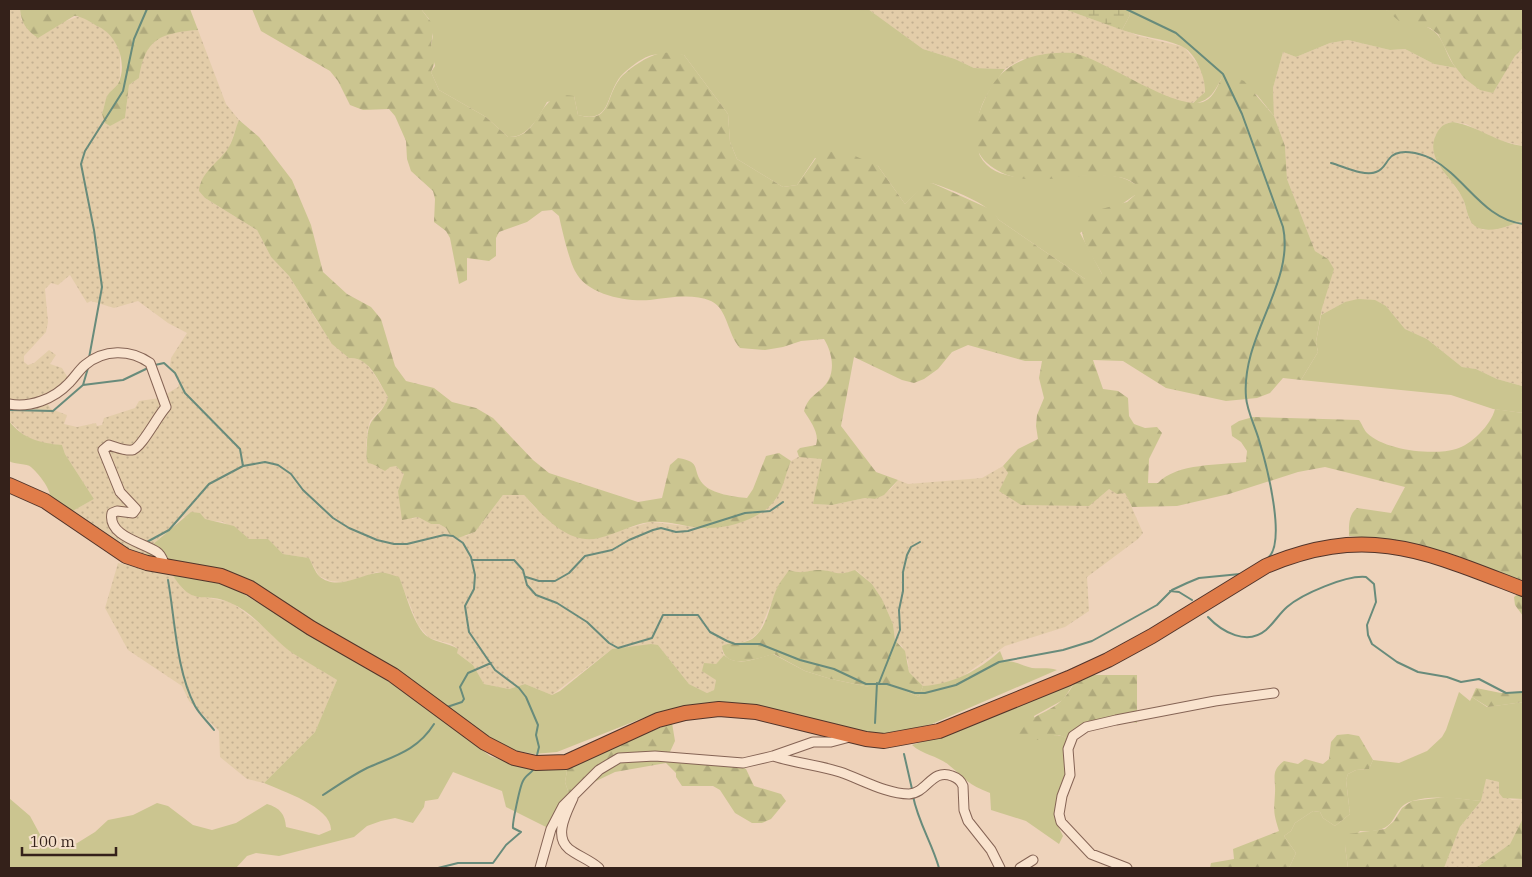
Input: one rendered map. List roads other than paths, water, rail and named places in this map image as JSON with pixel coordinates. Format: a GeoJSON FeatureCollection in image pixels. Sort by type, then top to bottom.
{"type":"FeatureCollection","features":[{"type":"Feature","properties":{"kind":"highway"},"geometry":{"type":"LineString","coordinates":[[9,485],[45,501],[126,556],[165,566],[221,576],[250,588],[311,628],[393,675],[485,742],[514,758],[536,763],[566,762],[658,720],[685,713],[719,709],[756,712],[850,736],[884,741],[911,738],[939,731],[1108,660],[1266,566],[1310,551],[1362,544],[1399,547],[1438,556],[1523,589]]}},
{"type":"Feature","properties":{"kind":"street"},"geometry":{"type":"LineString","coordinates":[[9,404],[22,405],[45,400],[60,392],[84,365],[115,352],[127,353],[150,363],[166,407],[157,416],[137,448],[131,450],[109,445],[102,450],[120,492],[136,509],[133,513],[121,511],[112,513],[112,520],[116,528],[129,539],[157,552],[165,566]]}},
{"type":"Feature","properties":{"kind":"street"},"geometry":{"type":"LineString","coordinates":[[1127,868],[1091,854],[1060,822],[1059,814],[1062,796],[1070,775],[1068,749],[1073,736],[1086,727],[1116,720],[1216,701],[1274,693]]}},
{"type":"Feature","properties":{"kind":"street"},"geometry":{"type":"LineString","coordinates":[[540,868],[556,816],[576,790],[609,763],[628,756],[655,756],[735,764],[773,756],[813,742],[831,742],[850,736]]}},
{"type":"Feature","properties":{"kind":"street"},"geometry":{"type":"LineString","coordinates":[[773,756],[794,764],[839,772],[904,793],[918,792],[934,777],[941,775],[953,777],[963,786],[964,810],[968,821],[991,850],[1000,868]]}},
{"type":"Feature","properties":{"kind":"street"},"geometry":{"type":"LineString","coordinates":[[576,790],[563,822],[562,838],[571,851],[586,858],[599,868]]}},
{"type":"Feature","properties":{"kind":"street"},"geometry":{"type":"LineString","coordinates":[[1020,868],[1033,860]]}},
{"type":"Feature","properties":{"kind":"waterway"},"geometry":{"type":"LineString","coordinates":[[89,358],[102,287],[94,230],[81,164],[85,151],[123,91],[134,39],[147,9]]}},
{"type":"Feature","properties":{"kind":"waterway"},"geometry":{"type":"LineString","coordinates":[[1126,9],[1176,33],[1223,74],[1242,114],[1283,227],[1285,248],[1282,269],[1251,353],[1247,374],[1246,397],[1249,413],[1262,451],[1273,502],[1276,536],[1273,549],[1268,558]]}},
{"type":"Feature","properties":{"kind":"waterway"},"geometry":{"type":"LineString","coordinates":[[1331,163],[1360,172],[1371,173],[1380,170],[1393,155],[1398,153],[1409,152],[1421,155],[1432,159],[1444,167],[1475,197],[1497,214],[1509,221],[1523,224]]}},
{"type":"Feature","properties":{"kind":"waterway"},"geometry":{"type":"LineString","coordinates":[[155,365],[164,363],[175,373],[185,393],[240,449],[243,466]]}},
{"type":"Feature","properties":{"kind":"waterway"},"geometry":{"type":"LineString","coordinates":[[83,385],[88,368]]}},
{"type":"Feature","properties":{"kind":"waterway"},"geometry":{"type":"LineString","coordinates":[[9,410],[53,411],[83,385],[123,380],[148,368]]}},
{"type":"Feature","properties":{"kind":"waterway"},"geometry":{"type":"LineString","coordinates":[[243,466],[265,462],[278,465],[291,474],[303,490],[333,518],[349,528],[377,540],[394,544],[407,544],[444,535],[453,536],[463,543],[471,557],[475,575],[474,589],[465,606],[469,632],[495,670],[519,688],[526,697],[538,725],[536,735],[539,747],[537,755]]}},
{"type":"Feature","properties":{"kind":"waterway"},"geometry":{"type":"LineString","coordinates":[[145,543],[169,530],[209,484],[243,466]]}},
{"type":"Feature","properties":{"kind":"waterway"},"geometry":{"type":"LineString","coordinates":[[526,577],[539,581],[555,581],[569,573],[585,556],[612,550],[629,540],[653,530],[661,528],[676,532],[688,531],[745,513],[770,511],[783,502]]}},
{"type":"Feature","properties":{"kind":"waterway"},"geometry":{"type":"LineString","coordinates":[[879,683],[900,630],[899,610],[903,591],[903,572],[907,555],[911,547],[920,542]]}},
{"type":"Feature","properties":{"kind":"waterway"},"geometry":{"type":"LineString","coordinates":[[472,560],[514,560],[523,570],[527,585],[536,595],[557,603],[587,622],[609,643],[618,648],[652,638],[663,615],[698,615],[710,632],[735,644],[760,644],[800,660],[834,669],[866,684],[887,684],[915,693],[925,693],[956,685],[999,662],[1063,650],[1092,641],[1157,605],[1172,590],[1187,583],[1199,578],[1240,574]]}},
{"type":"Feature","properties":{"kind":"waterway"},"geometry":{"type":"LineString","coordinates":[[1208,617],[1220,628],[1235,635],[1243,637],[1259,635],[1287,607],[1303,597],[1336,582],[1366,577],[1374,584],[1376,602],[1367,625],[1368,635],[1372,644],[1397,662],[1418,672],[1447,677],[1461,682],[1479,679],[1506,693],[1523,692]]}},
{"type":"Feature","properties":{"kind":"waterway"},"geometry":{"type":"LineString","coordinates":[[168,580],[177,644],[184,677],[195,706],[214,730]]}},
{"type":"Feature","properties":{"kind":"waterway"},"geometry":{"type":"LineString","coordinates":[[1170,591],[1179,592],[1192,600]]}},
{"type":"Feature","properties":{"kind":"waterway"},"geometry":{"type":"LineString","coordinates":[[447,707],[462,702],[464,699],[460,687],[468,673],[491,663]]}},
{"type":"Feature","properties":{"kind":"waterway"},"geometry":{"type":"LineString","coordinates":[[875,723],[877,683]]}},
{"type":"Feature","properties":{"kind":"waterway"},"geometry":{"type":"LineString","coordinates":[[323,795],[361,771],[412,747],[420,741],[434,724]]}},
{"type":"Feature","properties":{"kind":"waterway"},"geometry":{"type":"LineString","coordinates":[[904,754],[912,789]]}},
{"type":"Feature","properties":{"kind":"waterway"},"geometry":{"type":"LineString","coordinates":[[438,868],[458,863],[493,863],[506,845],[521,832],[513,828],[516,805],[523,781],[534,769]]}},
{"type":"Feature","properties":{"kind":"waterway"},"geometry":{"type":"LineString","coordinates":[[913,796],[918,815],[939,868]]}}]}
